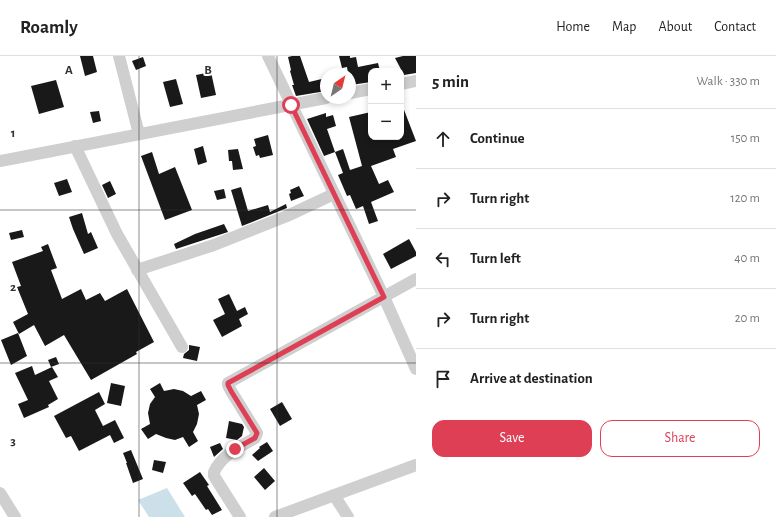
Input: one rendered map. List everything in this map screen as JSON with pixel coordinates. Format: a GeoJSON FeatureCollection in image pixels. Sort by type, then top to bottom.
{"type":"FeatureCollection","features":[{"type":"Feature","properties":{"kind":"street"},"geometry":{"type":"LineString","coordinates":[[118,56],[139,134]]}},
{"type":"Feature","properties":{"kind":"street"},"geometry":{"type":"LineString","coordinates":[[268,56],[384,297],[416,369]]}},
{"type":"Feature","properties":{"kind":"street"},"geometry":{"type":"LineString","coordinates":[[404,83],[416,81]]}},
{"type":"Feature","properties":{"kind":"street"},"geometry":{"type":"LineString","coordinates":[[356,92],[368,90]]}},
{"type":"Feature","properties":{"kind":"street"},"geometry":{"type":"LineString","coordinates":[[0,161],[320,99]]}},
{"type":"Feature","properties":{"kind":"street"},"geometry":{"type":"LineString","coordinates":[[75,146],[117,234],[182,347]]}},
{"type":"Feature","properties":{"kind":"street"},"geometry":{"type":"LineString","coordinates":[[138,270],[214,245],[287,216],[334,194]]}},
{"type":"Feature","properties":{"kind":"street"},"geometry":{"type":"LineString","coordinates":[[240,517],[214,476],[214,472],[221,461],[235,449],[255,438],[257,433],[231,391],[228,383],[416,279]]}},
{"type":"Feature","properties":{"kind":"street"},"geometry":{"type":"LineString","coordinates":[[275,517],[416,465]]}},
{"type":"Feature","properties":{"kind":"street"},"geometry":{"type":"LineString","coordinates":[[0,493],[15,517]]}},
{"type":"Feature","properties":{"kind":"street"},"geometry":{"type":"LineString","coordinates":[[334,495],[348,517]]}},
{"type":"Feature","properties":{"kind":"water"},"geometry":{"type":"Polygon","coordinates":[[[167,488],[185,517],[149,517],[138,500],[167,488]]]}},
{"type":"Feature","properties":{"kind":"building"},"geometry":{"type":"Polygon","coordinates":[[[80,56],[93,56],[97,72],[85,76],[80,56]]]}},
{"type":"Feature","properties":{"kind":"building"},"geometry":{"type":"Polygon","coordinates":[[[300,56],[309,82],[320,79],[320,92],[296,96],[292,85],[294,85],[288,57],[300,56]]]}},
{"type":"Feature","properties":{"kind":"building"},"geometry":{"type":"Polygon","coordinates":[[[339,56],[350,56],[350,58],[356,57],[358,67],[378,63],[379,68],[368,68],[368,82],[356,84],[356,68],[342,68],[339,56]]]}},
{"type":"Feature","properties":{"kind":"building"},"geometry":{"type":"Polygon","coordinates":[[[403,56],[416,56],[416,73],[404,75],[404,68],[400,68],[395,58],[403,56]]]}},
{"type":"Feature","properties":{"kind":"building"},"geometry":{"type":"Polygon","coordinates":[[[143,57],[146,66],[136,70],[132,61],[143,57]]]}},
{"type":"Feature","properties":{"kind":"building"},"geometry":{"type":"Polygon","coordinates":[[[211,72],[216,95],[201,98],[196,75],[211,72]]]}},
{"type":"Feature","properties":{"kind":"building"},"geometry":{"type":"Polygon","coordinates":[[[176,79],[183,104],[170,107],[163,82],[176,79]]]}},
{"type":"Feature","properties":{"kind":"building"},"geometry":{"type":"Polygon","coordinates":[[[56,80],[64,107],[39,114],[31,86],[56,80]]]}},
{"type":"Feature","properties":{"kind":"building"},"geometry":{"type":"Polygon","coordinates":[[[404,110],[416,141],[393,149],[396,157],[371,166],[379,184],[388,180],[394,192],[371,202],[378,221],[369,224],[363,206],[356,209],[350,195],[347,196],[338,175],[343,173],[335,152],[343,149],[350,170],[362,166],[349,117],[368,113],[368,140],[404,140],[404,110]]]}},
{"type":"Feature","properties":{"kind":"building"},"geometry":{"type":"Polygon","coordinates":[[[99,111],[101,121],[93,123],[90,112],[99,111]]]}},
{"type":"Feature","properties":{"kind":"building"},"geometry":{"type":"Polygon","coordinates":[[[326,113],[326,117],[333,115],[336,126],[327,129],[335,152],[324,156],[307,119],[326,113]]]}},
{"type":"Feature","properties":{"kind":"building"},"geometry":{"type":"Polygon","coordinates":[[[268,135],[273,155],[260,158],[259,155],[256,156],[253,147],[256,146],[254,139],[268,135]]]}},
{"type":"Feature","properties":{"kind":"building"},"geometry":{"type":"Polygon","coordinates":[[[203,146],[207,162],[198,165],[194,149],[203,146]]]}},
{"type":"Feature","properties":{"kind":"building"},"geometry":{"type":"Polygon","coordinates":[[[238,149],[243,169],[233,170],[232,161],[229,161],[228,150],[238,149]]]}},
{"type":"Feature","properties":{"kind":"building"},"geometry":{"type":"Polygon","coordinates":[[[152,152],[159,174],[175,167],[192,210],[165,220],[141,156],[152,152]]]}},
{"type":"Feature","properties":{"kind":"building"},"geometry":{"type":"Polygon","coordinates":[[[67,179],[72,192],[59,196],[54,183],[67,179]]]}},
{"type":"Feature","properties":{"kind":"building"},"geometry":{"type":"Polygon","coordinates":[[[110,181],[116,194],[108,198],[102,185],[110,181]]]}},
{"type":"Feature","properties":{"kind":"building"},"geometry":{"type":"Polygon","coordinates":[[[299,186],[304,196],[291,201],[289,194],[291,193],[290,190],[299,186]]]}},
{"type":"Feature","properties":{"kind":"building"},"geometry":{"type":"Polygon","coordinates":[[[241,187],[248,211],[268,205],[270,212],[286,204],[287,208],[242,226],[231,190],[241,187]]]}},
{"type":"Feature","properties":{"kind":"building"},"geometry":{"type":"Polygon","coordinates":[[[224,189],[226,198],[217,200],[214,191],[224,189]]]}},
{"type":"Feature","properties":{"kind":"building"},"geometry":{"type":"Polygon","coordinates":[[[82,213],[88,234],[91,232],[98,248],[84,254],[69,217],[82,213]]]}},
{"type":"Feature","properties":{"kind":"building"},"geometry":{"type":"Polygon","coordinates":[[[224,224],[228,232],[176,249],[174,244],[195,234],[224,224]]]}},
{"type":"Feature","properties":{"kind":"building"},"geometry":{"type":"Polygon","coordinates":[[[22,230],[24,237],[11,240],[9,233],[22,230]]]}},
{"type":"Feature","properties":{"kind":"building"},"geometry":{"type":"Polygon","coordinates":[[[409,239],[416,252],[416,256],[391,269],[383,254],[409,239]]]}},
{"type":"Feature","properties":{"kind":"building"},"geometry":{"type":"Polygon","coordinates":[[[48,244],[57,268],[51,270],[62,299],[81,289],[86,300],[100,293],[105,301],[127,289],[154,342],[136,352],[137,354],[91,380],[64,335],[45,346],[34,325],[19,334],[13,322],[28,314],[17,287],[21,286],[12,262],[43,251],[41,247],[48,244]]]}},
{"type":"Feature","properties":{"kind":"building"},"geometry":{"type":"Polygon","coordinates":[[[229,294],[237,311],[245,307],[248,314],[239,319],[242,326],[222,337],[213,320],[225,314],[218,299],[229,294]]]}},
{"type":"Feature","properties":{"kind":"building"},"geometry":{"type":"Polygon","coordinates":[[[18,333],[27,356],[11,365],[1,340],[18,333]]]}},
{"type":"Feature","properties":{"kind":"building"},"geometry":{"type":"Polygon","coordinates":[[[189,345],[200,347],[197,361],[183,358],[184,354],[189,350],[189,345]]]}},
{"type":"Feature","properties":{"kind":"building"},"geometry":{"type":"Polygon","coordinates":[[[56,357],[59,364],[51,367],[48,360],[56,357]]]}},
{"type":"Feature","properties":{"kind":"building"},"geometry":{"type":"Polygon","coordinates":[[[32,366],[35,375],[52,367],[58,377],[49,381],[58,399],[48,405],[49,407],[24,418],[18,404],[28,400],[15,373],[32,366]]]}},
{"type":"Feature","properties":{"kind":"building"},"geometry":{"type":"Polygon","coordinates":[[[111,383],[125,386],[121,406],[107,403],[111,383]]]}},
{"type":"Feature","properties":{"kind":"building"},"geometry":{"type":"Polygon","coordinates":[[[160,383],[164,391],[174,389],[183,391],[191,396],[201,391],[206,400],[197,405],[199,414],[197,424],[193,432],[198,441],[189,447],[183,437],[175,440],[156,434],[148,439],[141,429],[150,424],[148,413],[150,404],[155,397],[150,389],[160,383]]]}},
{"type":"Feature","properties":{"kind":"building"},"geometry":{"type":"Polygon","coordinates":[[[99,392],[105,404],[95,410],[103,426],[115,420],[124,438],[114,443],[110,435],[79,451],[71,436],[66,438],[54,416],[99,392]]]}},
{"type":"Feature","properties":{"kind":"building"},"geometry":{"type":"Polygon","coordinates":[[[282,402],[292,419],[280,426],[270,409],[282,402]]]}},
{"type":"Feature","properties":{"kind":"building"},"geometry":{"type":"Polygon","coordinates":[[[229,421],[242,424],[244,427],[242,436],[237,440],[226,438],[229,421]]]}},
{"type":"Feature","properties":{"kind":"building"},"geometry":{"type":"Polygon","coordinates":[[[267,442],[273,451],[258,461],[252,455],[260,448],[259,447],[267,442]]]}},
{"type":"Feature","properties":{"kind":"building"},"geometry":{"type":"Polygon","coordinates":[[[220,443],[223,449],[214,457],[210,447],[220,443]]]}},
{"type":"Feature","properties":{"kind":"building"},"geometry":{"type":"Polygon","coordinates":[[[131,450],[143,479],[133,483],[123,453],[131,450]]]}},
{"type":"Feature","properties":{"kind":"building"},"geometry":{"type":"Polygon","coordinates":[[[154,460],[166,462],[163,473],[152,470],[154,460]]]}},
{"type":"Feature","properties":{"kind":"building"},"geometry":{"type":"Polygon","coordinates":[[[264,468],[275,481],[265,490],[254,477],[264,468]]]}},
{"type":"Feature","properties":{"kind":"building"},"geometry":{"type":"Polygon","coordinates":[[[200,472],[209,485],[207,486],[222,510],[212,515],[208,509],[206,510],[195,494],[192,496],[183,483],[200,472]]]}},
{"type":"Feature","properties":{"kind":"route"},"geometry":{"type":"LineString","coordinates":[[235,449],[255,438],[257,433],[231,391],[228,383],[384,297],[291,105]]}}]}
